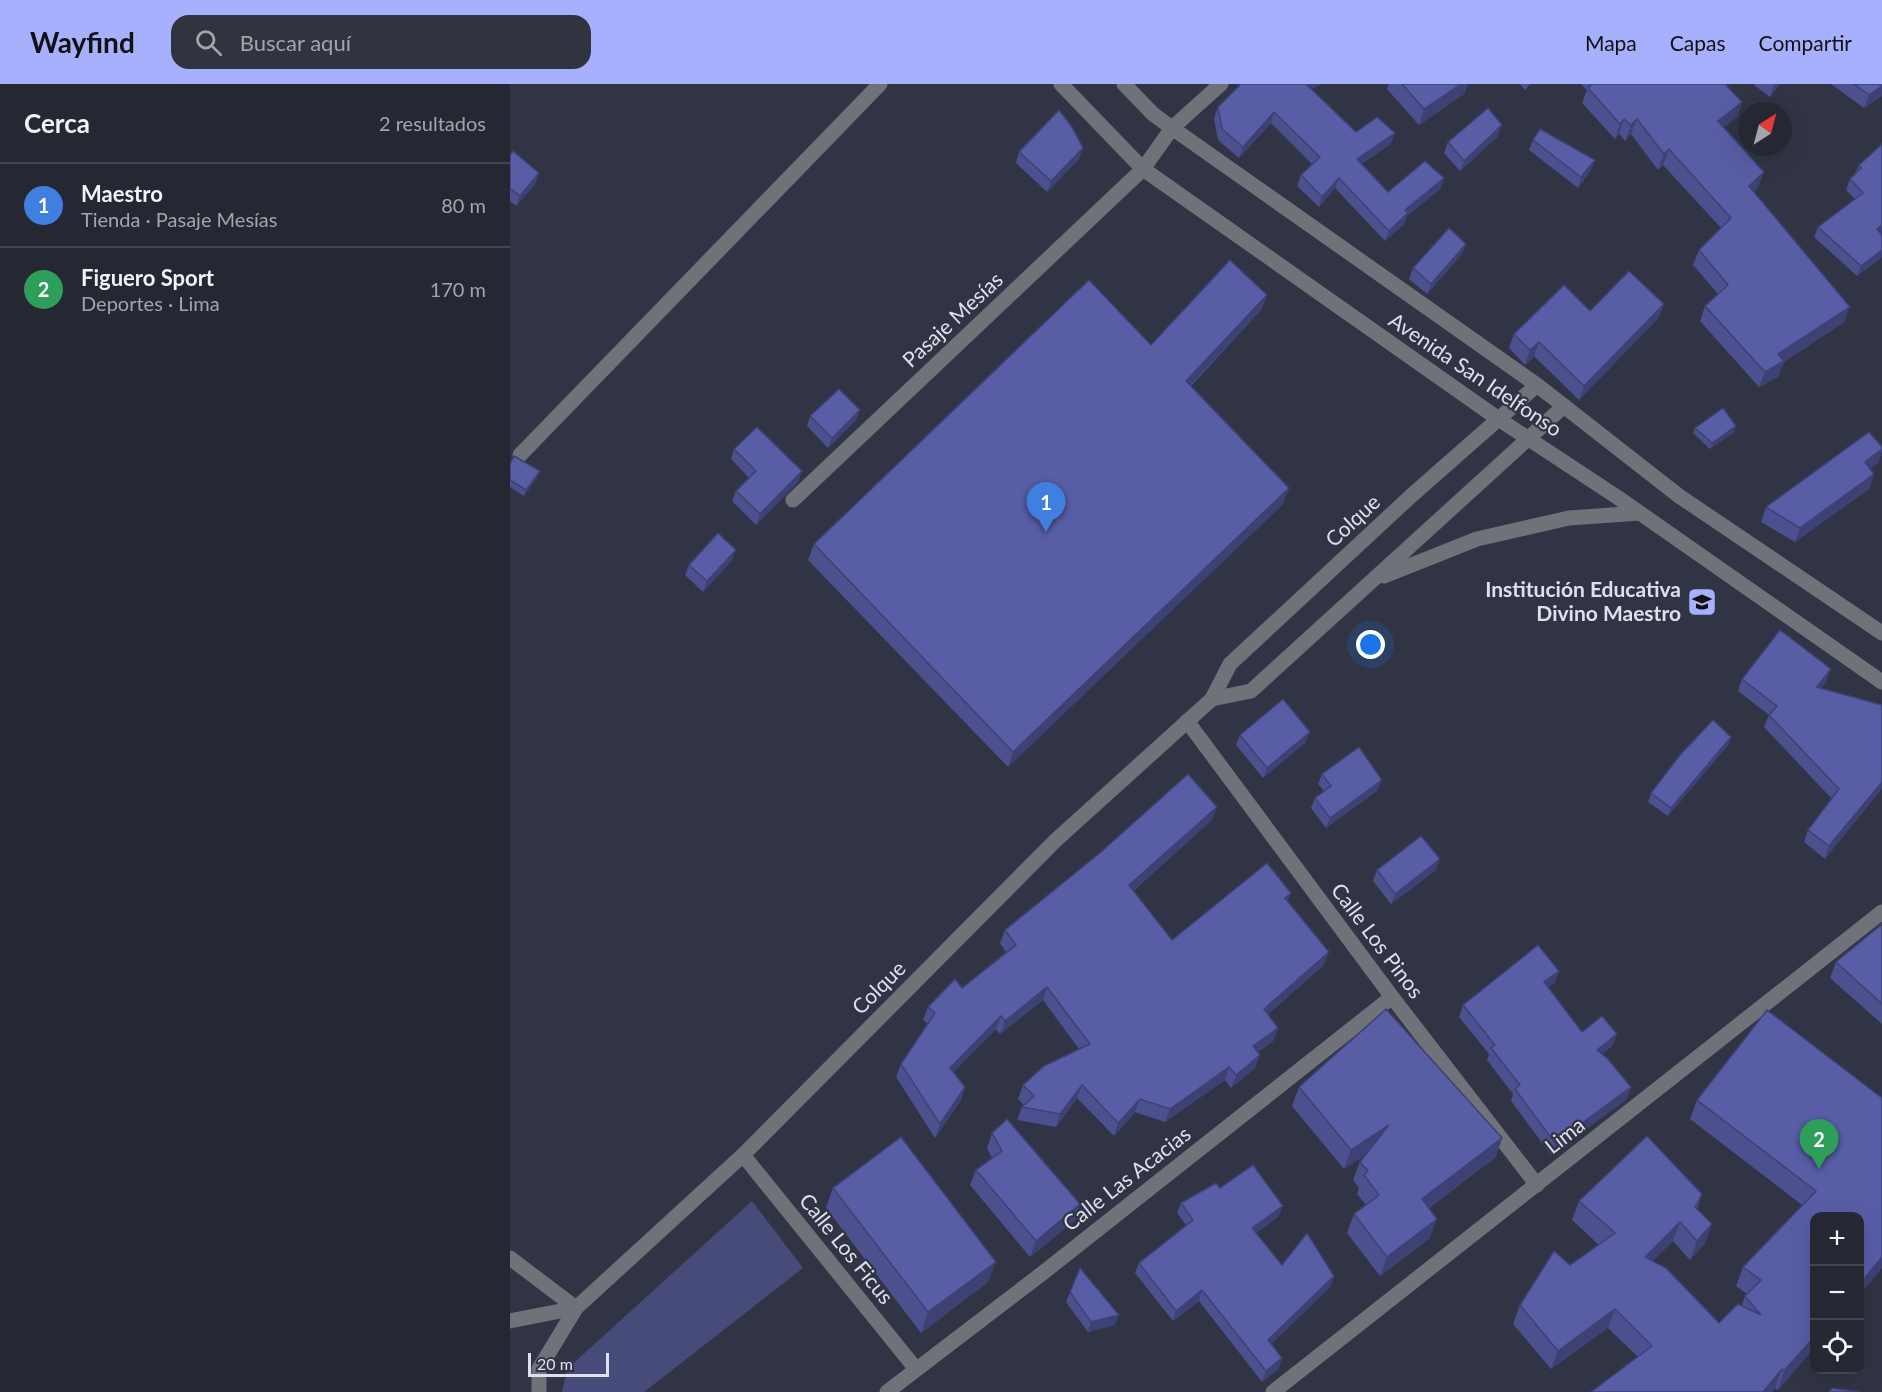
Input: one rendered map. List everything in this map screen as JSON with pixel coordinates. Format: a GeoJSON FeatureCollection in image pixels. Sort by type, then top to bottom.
{"type":"FeatureCollection","features":[{"type":"Feature","properties":{"kind":"street"},"geometry":{"type":"LineString","coordinates":[[520,455],[880,84]]}},
{"type":"Feature","properties":{"kind":"street","name":"Avenida San Idelfonso"},"geometry":{"type":"LineString","coordinates":[[1061,84],[1143,169],[1500,420],[1640,513],[1882,682]]}},
{"type":"Feature","properties":{"kind":"street","name":"Avenida San Idelfonso"},"geometry":{"type":"LineString","coordinates":[[1124,84],[1153,114],[1537,385],[1678,496],[1882,633]]}},
{"type":"Feature","properties":{"kind":"street","name":"Pasaje Mesías"},"geometry":{"type":"LineString","coordinates":[[793,500],[1143,169],[1172,128],[1221,84]]}},
{"type":"Feature","properties":{"kind":"street","name":"Colque"},"geometry":{"type":"LineString","coordinates":[[539,1392],[539,1369],[576,1308],[743,1155],[1056,840],[1212,699],[1230,664],[1412,496],[1537,385]]}},
{"type":"Feature","properties":{"kind":"street","name":"Colque"},"geometry":{"type":"LineString","coordinates":[[1212,699],[1251,690],[1564,406]]}},
{"type":"Feature","properties":{"kind":"street","name":"Colque"},"geometry":{"type":"LineString","coordinates":[[1376,579],[1477,539],[1569,518],[1640,513]]}},
{"type":"Feature","properties":{"kind":"street","name":"Calle Los Pinos"},"geometry":{"type":"LineString","coordinates":[[1187,721],[1392,997],[1537,1185]]}},
{"type":"Feature","properties":{"kind":"street","name":"Lima"},"geometry":{"type":"LineString","coordinates":[[1273,1392],[1882,912]]}},
{"type":"Feature","properties":{"kind":"street","name":"Calle Las Acacias"},"geometry":{"type":"LineString","coordinates":[[886,1392],[1044,1272],[1392,997]]}},
{"type":"Feature","properties":{"kind":"street","name":"Calle Los Ficus"},"geometry":{"type":"LineString","coordinates":[[743,1155],[915,1369]]}},
{"type":"Feature","properties":{"kind":"street"},"geometry":{"type":"LineString","coordinates":[[510,1258],[576,1308]]}},
{"type":"Feature","properties":{"kind":"street"},"geometry":{"type":"LineString","coordinates":[[510,1321],[576,1308]]}},
{"type":"Feature","properties":{"kind":"shaded area"},"geometry":{"type":"Polygon","coordinates":[[[752,1201],[803,1268],[644,1392],[562,1392],[567,1369],[752,1201]]]}},
{"type":"Feature","properties":{"kind":"building"},"geometry":{"type":"Polygon","coordinates":[[[1241,84],[1306,84],[1356,132],[1377,117],[1395,133],[1357,159],[1388,192],[1425,161],[1444,178],[1405,210],[1408,213],[1389,231],[1339,178],[1322,197],[1301,175],[1320,157],[1274,112],[1243,147],[1222,129],[1218,107],[1241,84]]]}},
{"type":"Feature","properties":{"kind":"building"},"geometry":{"type":"Polygon","coordinates":[[[1402,84],[1461,84],[1424,109],[1402,84]]]}},
{"type":"Feature","properties":{"kind":"building"},"geometry":{"type":"Polygon","coordinates":[[[1592,84],[1725,84],[1742,102],[1738,102],[1738,105],[1718,121],[1738,143],[1738,156],[1750,156],[1764,172],[1749,186],[1850,307],[1778,354],[1784,361],[1765,372],[1705,306],[1728,285],[1699,250],[1731,218],[1669,149],[1664,154],[1637,119],[1631,125],[1624,119],[1620,124],[1588,88],[1592,84]]]}},
{"type":"Feature","properties":{"kind":"building"},"geometry":{"type":"Polygon","coordinates":[[[1854,84],[1882,84],[1882,86],[1869,95],[1854,84]]]}},
{"type":"Feature","properties":{"kind":"building"},"geometry":{"type":"Polygon","coordinates":[[[1488,108],[1502,125],[1464,161],[1448,142],[1488,108]]]}},
{"type":"Feature","properties":{"kind":"building"},"geometry":{"type":"Polygon","coordinates":[[[1059,110],[1072,127],[1083,148],[1051,181],[1019,152],[1059,110]]]}},
{"type":"Feature","properties":{"kind":"building"},"geometry":{"type":"Polygon","coordinates":[[[1540,129],[1595,160],[1581,177],[1533,140],[1540,129]]]}},
{"type":"Feature","properties":{"kind":"building"},"geometry":{"type":"Polygon","coordinates":[[[1882,144],[1882,225],[1877,229],[1882,235],[1882,250],[1861,266],[1818,227],[1863,193],[1850,179],[1861,168],[1859,165],[1882,144]]]}},
{"type":"Feature","properties":{"kind":"building"},"geometry":{"type":"Polygon","coordinates":[[[513,151],[539,173],[520,196],[510,188],[510,155],[513,151]]]}},
{"type":"Feature","properties":{"kind":"building"},"geometry":{"type":"Polygon","coordinates":[[[1449,228],[1466,244],[1431,284],[1413,268],[1449,228]]]}},
{"type":"Feature","properties":{"kind":"building"},"geometry":{"type":"Polygon","coordinates":[[[1230,260],[1267,295],[1186,381],[1289,488],[1013,752],[814,544],[1089,280],[1151,345],[1230,260]]]}},
{"type":"Feature","properties":{"kind":"building"},"geometry":{"type":"Polygon","coordinates":[[[1629,271],[1664,304],[1584,386],[1539,342],[1530,350],[1514,334],[1564,285],[1590,311],[1629,271]]]}},
{"type":"Feature","properties":{"kind":"building"},"geometry":{"type":"Polygon","coordinates":[[[839,389],[860,410],[832,438],[810,416],[839,389]]]}},
{"type":"Feature","properties":{"kind":"building"},"geometry":{"type":"Polygon","coordinates":[[[1723,408],[1736,426],[1712,443],[1695,428],[1723,408]]]}},
{"type":"Feature","properties":{"kind":"building"},"geometry":{"type":"Polygon","coordinates":[[[757,427],[802,471],[760,514],[736,491],[756,471],[734,449],[757,427]]]}},
{"type":"Feature","properties":{"kind":"building"},"geometry":{"type":"Polygon","coordinates":[[[1869,432],[1882,447],[1865,462],[1874,474],[1800,528],[1766,507],[1869,432]]]}},
{"type":"Feature","properties":{"kind":"building"},"geometry":{"type":"Polygon","coordinates":[[[514,456],[540,471],[526,490],[510,480],[510,464],[514,456]]]}},
{"type":"Feature","properties":{"kind":"building"},"geometry":{"type":"Polygon","coordinates":[[[718,533],[736,550],[707,581],[689,565],[718,533]]]}},
{"type":"Feature","properties":{"kind":"building"},"geometry":{"type":"Polygon","coordinates":[[[1780,630],[1831,669],[1817,687],[1882,705],[1882,782],[1829,846],[1808,830],[1839,789],[1769,715],[1777,706],[1742,679],[1780,630]]]}},
{"type":"Feature","properties":{"kind":"building"},"geometry":{"type":"Polygon","coordinates":[[[1283,699],[1310,732],[1267,768],[1240,735],[1283,699]]]}},
{"type":"Feature","properties":{"kind":"building"},"geometry":{"type":"Polygon","coordinates":[[[1713,720],[1731,737],[1671,808],[1651,793],[1680,755],[1713,720]]]}},
{"type":"Feature","properties":{"kind":"building"},"geometry":{"type":"Polygon","coordinates":[[[1359,747],[1382,780],[1330,818],[1315,798],[1331,786],[1322,774],[1359,747]]]}},
{"type":"Feature","properties":{"kind":"building"},"geometry":{"type":"Polygon","coordinates":[[[1188,774],[1217,807],[1129,885],[1172,940],[1267,863],[1291,893],[1285,898],[1329,952],[1264,1009],[1278,1028],[1253,1046],[1260,1055],[1236,1075],[1229,1067],[1170,1109],[1140,1099],[1118,1123],[1082,1085],[1060,1114],[1022,1107],[1034,1096],[1023,1085],[1044,1066],[1090,1044],[1047,987],[1005,1021],[1001,1016],[950,1068],[965,1087],[940,1124],[901,1064],[935,1013],[928,1007],[955,979],[962,988],[1016,945],[1005,930],[1101,852],[1188,774]]]}},
{"type":"Feature","properties":{"kind":"building"},"geometry":{"type":"Polygon","coordinates":[[[1421,836],[1440,859],[1395,894],[1377,870],[1421,836]]]}},
{"type":"Feature","properties":{"kind":"building"},"geometry":{"type":"Polygon","coordinates":[[[1882,924],[1882,1004],[1836,962],[1882,924]]]}},
{"type":"Feature","properties":{"kind":"building"},"geometry":{"type":"Polygon","coordinates":[[[1538,945],[1559,971],[1544,982],[1582,1032],[1602,1016],[1617,1034],[1597,1050],[1607,1058],[1631,1087],[1555,1143],[1515,1089],[1520,1085],[1491,1048],[1495,1045],[1463,1005],[1538,945]]]}},
{"type":"Feature","properties":{"kind":"building"},"geometry":{"type":"Polygon","coordinates":[[[1386,1009],[1502,1138],[1422,1199],[1437,1219],[1387,1257],[1354,1214],[1379,1195],[1364,1175],[1368,1171],[1360,1162],[1389,1125],[1351,1150],[1299,1087],[1386,1009]]]}},
{"type":"Feature","properties":{"kind":"building"},"geometry":{"type":"Polygon","coordinates":[[[1767,1010],[1882,1098],[1882,1257],[1864,1279],[1864,1212],[1810,1212],[1810,1342],[1784,1371],[1782,1369],[1763,1392],[1591,1392],[1652,1346],[1615,1309],[1558,1351],[1520,1305],[1554,1251],[1570,1265],[1615,1233],[1579,1201],[1647,1136],[1702,1194],[1695,1207],[1712,1224],[1697,1241],[1680,1222],[1645,1257],[1666,1268],[1719,1323],[1738,1304],[1761,1315],[1745,1296],[1761,1280],[1743,1267],[1816,1191],[1697,1100],[1767,1010]]]}},
{"type":"Feature","properties":{"kind":"building"},"geometry":{"type":"Polygon","coordinates":[[[1007,1119],[1080,1204],[1036,1241],[976,1170],[1002,1151],[992,1133],[1007,1119]]]}},
{"type":"Feature","properties":{"kind":"building"},"geometry":{"type":"Polygon","coordinates":[[[901,1137],[996,1262],[928,1312],[833,1188],[901,1137]]]}},
{"type":"Feature","properties":{"kind":"building"},"geometry":{"type":"Polygon","coordinates":[[[1253,1165],[1283,1206],[1252,1228],[1282,1265],[1307,1233],[1334,1276],[1268,1340],[1282,1358],[1266,1371],[1202,1290],[1176,1311],[1139,1263],[1193,1220],[1181,1203],[1216,1183],[1220,1188],[1253,1165]]]}},
{"type":"Feature","properties":{"kind":"building"},"geometry":{"type":"Polygon","coordinates":[[[1080,1268],[1119,1315],[1091,1322],[1070,1292],[1080,1268]]]}},
{"type":"Feature","properties":{"kind":"building"},"geometry":{"type":"Polygon","coordinates":[[[1832,1388],[1859,1392],[1829,1392],[1832,1388]]]}},
{"type":"Feature","properties":{"kind":"place","name":"Maestro"},"geometry":{"type":"Point","coordinates":[1046,532]}},
{"type":"Feature","properties":{"kind":"place","name":"Institución Educativa Divino Maestro"},"geometry":{"type":"Point","coordinates":[1702,602]}},
{"type":"Feature","properties":{"kind":"place","name":"Figuero Sport"},"geometry":{"type":"Point","coordinates":[1819,1169]}}]}
